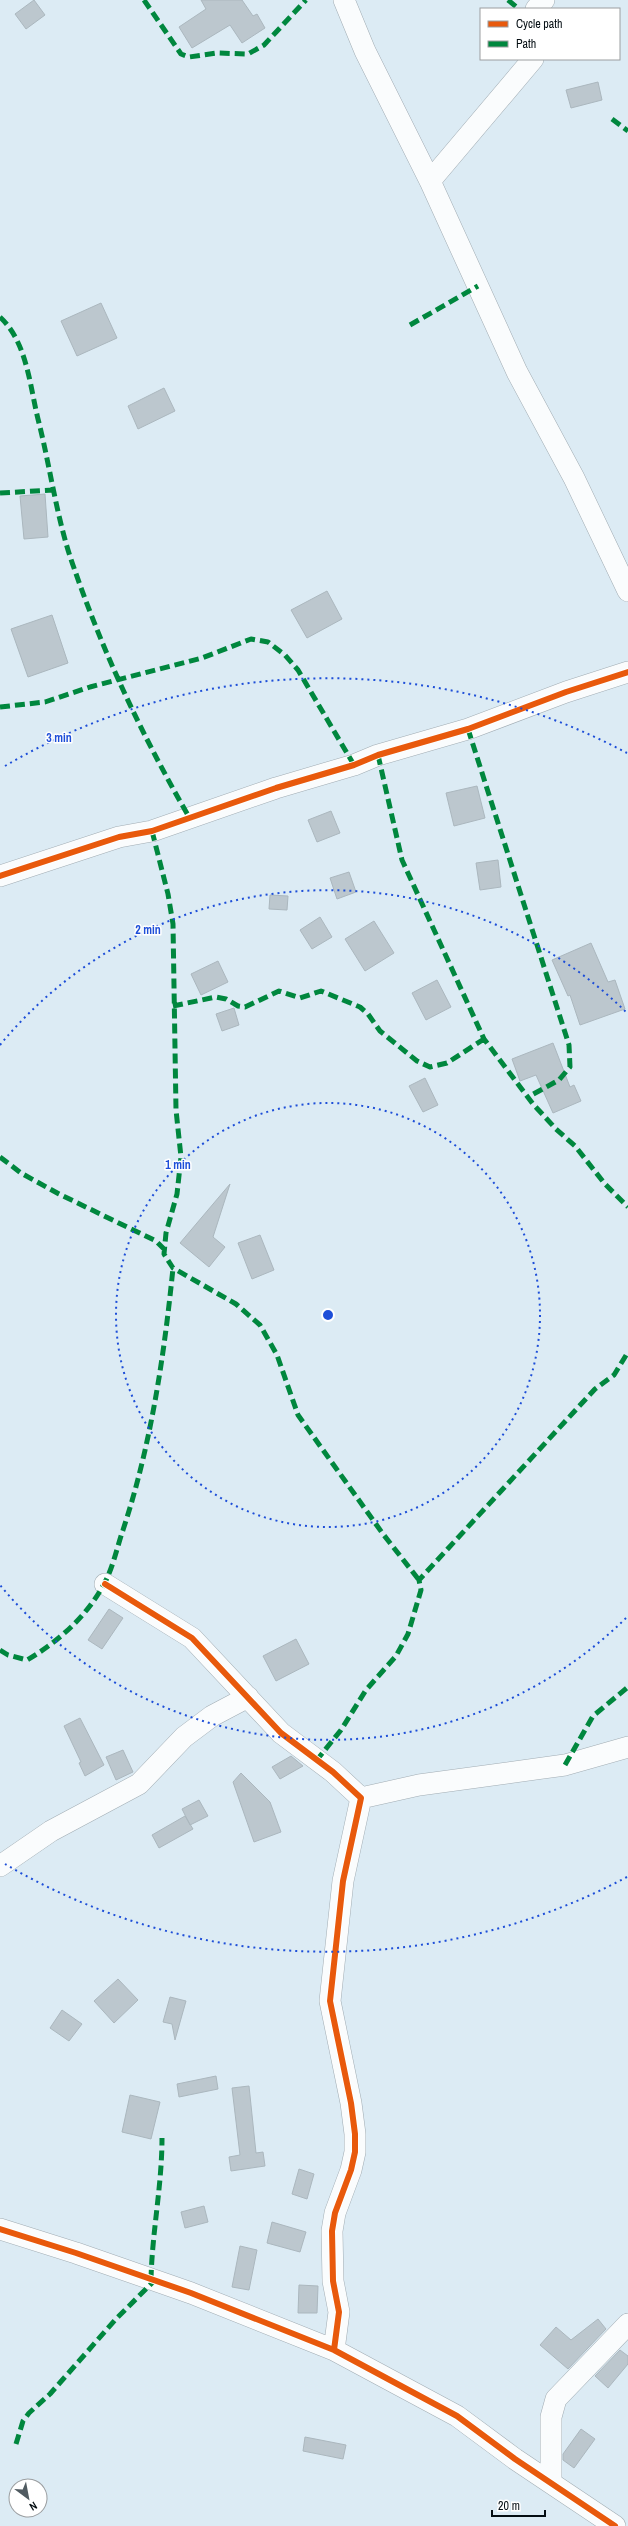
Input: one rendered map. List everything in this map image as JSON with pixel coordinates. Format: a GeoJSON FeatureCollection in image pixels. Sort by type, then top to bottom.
{"type":"FeatureCollection","features":[{"type":"Feature","properties":{"kind":"street"},"geometry":{"type":"LineString","coordinates":[[344,0],[365,51],[430,181],[517,372],[574,478],[628,591]]}},
{"type":"Feature","properties":{"kind":"street"},"geometry":{"type":"LineString","coordinates":[[537,8],[544,0]]}},
{"type":"Feature","properties":{"kind":"street"},"geometry":{"type":"LineString","coordinates":[[430,181],[532,60]]}},
{"type":"Feature","properties":{"kind":"street"},"geometry":{"type":"LineString","coordinates":[[0,876],[119,837],[152,831],[276,788],[354,766],[378,754],[468,729],[566,692],[628,672]]}},
{"type":"Feature","properties":{"kind":"street"},"geometry":{"type":"LineString","coordinates":[[104,1584],[192,1638],[281,1733],[333,1772],[361,1798]]}},
{"type":"Feature","properties":{"kind":"street"},"geometry":{"type":"LineString","coordinates":[[0,1866],[51,1831],[139,1784],[184,1737],[212,1716],[248,1697]]}},
{"type":"Feature","properties":{"kind":"street"},"geometry":{"type":"LineString","coordinates":[[361,1798],[419,1785],[565,1765],[628,1747]]}},
{"type":"Feature","properties":{"kind":"street"},"geometry":{"type":"LineString","coordinates":[[334,2350],[339,2312],[333,2281],[332,2231],[336,2213],[351,2170],[355,2152],[355,2134],[351,2103],[332,2019],[330,2001],[343,1880],[361,1798]]}},
{"type":"Feature","properties":{"kind":"street"},"geometry":{"type":"LineString","coordinates":[[0,2230],[76,2253],[191,2293],[334,2350],[457,2416],[551,2483],[615,2526]]}},
{"type":"Feature","properties":{"kind":"street"},"geometry":{"type":"LineString","coordinates":[[551,2483],[551,2417],[556,2399],[628,2324]]}},
{"type":"Feature","properties":{"kind":"building"},"geometry":{"type":"Polygon","coordinates":[[[34,0],[45,15],[26,29],[15,14],[34,0]]]}},
{"type":"Feature","properties":{"kind":"building"},"geometry":{"type":"Polygon","coordinates":[[[201,0],[242,0],[253,16],[257,14],[265,28],[242,43],[230,25],[192,48],[179,27],[206,9],[201,0]]]}},
{"type":"Feature","properties":{"kind":"building"},"geometry":{"type":"Polygon","coordinates":[[[598,82],[602,100],[571,108],[566,90],[598,82]]]}},
{"type":"Feature","properties":{"kind":"building"},"geometry":{"type":"Polygon","coordinates":[[[101,303],[117,338],[77,356],[61,321],[101,303]]]}},
{"type":"Feature","properties":{"kind":"building"},"geometry":{"type":"Polygon","coordinates":[[[164,388],[175,411],[138,429],[128,406],[164,388]]]}},
{"type":"Feature","properties":{"kind":"building"},"geometry":{"type":"Polygon","coordinates":[[[45,494],[48,537],[24,539],[20,496],[45,494]]]}},
{"type":"Feature","properties":{"kind":"building"},"geometry":{"type":"Polygon","coordinates":[[[327,591],[342,619],[307,638],[291,610],[327,591]]]}},
{"type":"Feature","properties":{"kind":"building"},"geometry":{"type":"Polygon","coordinates":[[[52,615],[68,663],[28,677],[11,629],[52,615]]]}},
{"type":"Feature","properties":{"kind":"building"},"geometry":{"type":"Polygon","coordinates":[[[477,786],[485,818],[454,826],[446,793],[477,786]]]}},
{"type":"Feature","properties":{"kind":"building"},"geometry":{"type":"Polygon","coordinates":[[[331,811],[340,833],[317,842],[308,820],[331,811]]]}},
{"type":"Feature","properties":{"kind":"building"},"geometry":{"type":"Polygon","coordinates":[[[498,860],[501,887],[480,890],[476,863],[498,860]]]}},
{"type":"Feature","properties":{"kind":"building"},"geometry":{"type":"Polygon","coordinates":[[[349,872],[356,892],[337,899],[330,878],[349,872]]]}},
{"type":"Feature","properties":{"kind":"building"},"geometry":{"type":"Polygon","coordinates":[[[270,895],[288,896],[287,910],[269,909],[270,895]]]}},
{"type":"Feature","properties":{"kind":"building"},"geometry":{"type":"Polygon","coordinates":[[[320,917],[332,937],[312,949],[300,930],[320,917]]]}},
{"type":"Feature","properties":{"kind":"building"},"geometry":{"type":"Polygon","coordinates":[[[374,921],[394,953],[365,971],[345,939],[374,921]]]}},
{"type":"Feature","properties":{"kind":"building"},"geometry":{"type":"Polygon","coordinates":[[[591,943],[608,982],[615,980],[625,1009],[580,1025],[570,995],[568,996],[552,960],[591,943]]]}},
{"type":"Feature","properties":{"kind":"building"},"geometry":{"type":"Polygon","coordinates":[[[218,961],[228,982],[201,995],[191,974],[218,961]]]}},
{"type":"Feature","properties":{"kind":"building"},"geometry":{"type":"Polygon","coordinates":[[[437,980],[451,1007],[426,1020],[412,993],[437,980]]]}},
{"type":"Feature","properties":{"kind":"building"},"geometry":{"type":"Polygon","coordinates":[[[234,1008],[239,1025],[222,1031],[216,1014],[234,1008]]]}},
{"type":"Feature","properties":{"kind":"building"},"geometry":{"type":"Polygon","coordinates":[[[553,1043],[570,1087],[574,1085],[581,1101],[553,1113],[536,1075],[520,1081],[512,1059],[553,1043]]]}},
{"type":"Feature","properties":{"kind":"building"},"geometry":{"type":"Polygon","coordinates":[[[425,1078],[438,1105],[423,1112],[409,1086],[425,1078]]]}},
{"type":"Feature","properties":{"kind":"building"},"geometry":{"type":"Polygon","coordinates":[[[230,1184],[213,1237],[225,1247],[209,1267],[180,1243],[230,1184]]]}},
{"type":"Feature","properties":{"kind":"building"},"geometry":{"type":"Polygon","coordinates":[[[260,1235],[274,1270],[252,1279],[238,1243],[260,1235]]]}},
{"type":"Feature","properties":{"kind":"building"},"geometry":{"type":"Polygon","coordinates":[[[109,1609],[123,1618],[102,1649],[88,1640],[109,1609]]]}},
{"type":"Feature","properties":{"kind":"building"},"geometry":{"type":"Polygon","coordinates":[[[296,1639],[309,1664],[276,1681],[263,1656],[296,1639]]]}},
{"type":"Feature","properties":{"kind":"building"},"geometry":{"type":"Polygon","coordinates":[[[80,1718],[104,1765],[85,1776],[79,1763],[81,1762],[64,1726],[80,1718]]]}},
{"type":"Feature","properties":{"kind":"building"},"geometry":{"type":"Polygon","coordinates":[[[123,1750],[133,1772],[116,1780],[106,1757],[123,1750]]]}},
{"type":"Feature","properties":{"kind":"building"},"geometry":{"type":"Polygon","coordinates":[[[291,1756],[303,1766],[280,1779],[272,1767],[291,1756]]]}},
{"type":"Feature","properties":{"kind":"building"},"geometry":{"type":"Polygon","coordinates":[[[241,1773],[270,1802],[281,1832],[254,1842],[233,1782],[241,1773]]]}},
{"type":"Feature","properties":{"kind":"building"},"geometry":{"type":"Polygon","coordinates":[[[199,1800],[208,1816],[190,1825],[182,1809],[199,1800]]]}},
{"type":"Feature","properties":{"kind":"building"},"geometry":{"type":"Polygon","coordinates":[[[185,1816],[193,1829],[159,1848],[152,1835],[185,1816]]]}},
{"type":"Feature","properties":{"kind":"building"},"geometry":{"type":"Polygon","coordinates":[[[118,1979],[138,2000],[114,2023],[94,2001],[118,1979]]]}},
{"type":"Feature","properties":{"kind":"building"},"geometry":{"type":"Polygon","coordinates":[[[170,1997],[186,2001],[175,2040],[172,2024],[163,2022],[170,1997]]]}},
{"type":"Feature","properties":{"kind":"building"},"geometry":{"type":"Polygon","coordinates":[[[62,2010],[82,2024],[69,2041],[50,2028],[62,2010]]]}},
{"type":"Feature","properties":{"kind":"building"},"geometry":{"type":"Polygon","coordinates":[[[216,2076],[218,2089],[179,2097],[177,2084],[216,2076]]]}},
{"type":"Feature","properties":{"kind":"building"},"geometry":{"type":"Polygon","coordinates":[[[249,2086],[256,2153],[263,2152],[265,2166],[231,2171],[229,2157],[240,2155],[232,2088],[249,2086]]]}},
{"type":"Feature","properties":{"kind":"building"},"geometry":{"type":"Polygon","coordinates":[[[130,2095],[160,2102],[151,2139],[122,2132],[130,2095]]]}},
{"type":"Feature","properties":{"kind":"building"},"geometry":{"type":"Polygon","coordinates":[[[299,2169],[314,2174],[307,2199],[292,2194],[299,2169]]]}},
{"type":"Feature","properties":{"kind":"building"},"geometry":{"type":"Polygon","coordinates":[[[204,2206],[208,2222],[185,2228],[181,2212],[204,2206]]]}},
{"type":"Feature","properties":{"kind":"building"},"geometry":{"type":"Polygon","coordinates":[[[272,2222],[306,2232],[300,2252],[267,2243],[272,2222]]]}},
{"type":"Feature","properties":{"kind":"building"},"geometry":{"type":"Polygon","coordinates":[[[240,2246],[257,2250],[249,2290],[232,2287],[240,2246]]]}},
{"type":"Feature","properties":{"kind":"building"},"geometry":{"type":"Polygon","coordinates":[[[299,2285],[318,2286],[317,2313],[298,2313],[299,2285]]]}},
{"type":"Feature","properties":{"kind":"building"},"geometry":{"type":"Polygon","coordinates":[[[598,2319],[606,2329],[568,2369],[540,2345],[556,2327],[571,2340],[598,2319]]]}},
{"type":"Feature","properties":{"kind":"building"},"geometry":{"type":"Polygon","coordinates":[[[620,2350],[628,2356],[628,2364],[608,2388],[595,2376],[620,2350]]]}},
{"type":"Feature","properties":{"kind":"building"},"geometry":{"type":"Polygon","coordinates":[[[581,2429],[595,2439],[574,2468],[563,2460],[563,2454],[581,2429]]]}},
{"type":"Feature","properties":{"kind":"building"},"geometry":{"type":"Polygon","coordinates":[[[305,2437],[346,2445],[343,2459],[303,2451],[305,2437]]]}},
{"type":"Feature","properties":{"kind":"marked path"},"geometry":{"type":"LineString","coordinates":[[144,0],[181,54],[189,57],[217,53],[248,54],[264,45],[306,0]]}},
{"type":"Feature","properties":{"kind":"marked path"},"geometry":{"type":"LineString","coordinates":[[508,0],[518,8]]}},
{"type":"Feature","properties":{"kind":"marked path"},"geometry":{"type":"LineString","coordinates":[[612,119],[628,131]]}},
{"type":"Feature","properties":{"kind":"marked path"},"geometry":{"type":"LineString","coordinates":[[410,325],[478,286]]}},
{"type":"Feature","properties":{"kind":"marked path"},"geometry":{"type":"LineString","coordinates":[[0,317],[17,340],[27,367],[63,532],[74,568],[98,632],[140,726],[189,817]]}},
{"type":"Feature","properties":{"kind":"marked path"},"geometry":{"type":"LineString","coordinates":[[0,493],[53,490]]}},
{"type":"Feature","properties":{"kind":"marked path"},"geometry":{"type":"LineString","coordinates":[[0,707],[45,702],[90,687],[202,658],[251,639],[268,642],[285,655],[298,670],[354,765]]}},
{"type":"Feature","properties":{"kind":"marked path"},"geometry":{"type":"LineString","coordinates":[[468,729],[569,1045],[570,1067],[559,1080],[528,1097]]}},
{"type":"Feature","properties":{"kind":"marked path"},"geometry":{"type":"LineString","coordinates":[[378,755],[402,860],[484,1039],[533,1104],[556,1129],[575,1146],[605,1184],[628,1207]]}},
{"type":"Feature","properties":{"kind":"marked path"},"geometry":{"type":"LineString","coordinates":[[152,831],[168,894],[173,924],[176,1110],[181,1157],[177,1194],[166,1233],[164,1254],[173,1268],[236,1304],[260,1325],[277,1355],[298,1415],[383,1534],[419,1580]]}},
{"type":"Feature","properties":{"kind":"marked path"},"geometry":{"type":"LineString","coordinates":[[173,1006],[216,997],[226,999],[238,1006],[245,1007],[279,991],[300,998],[321,991],[360,1007],[368,1014],[380,1031],[417,1061],[430,1067],[447,1063],[484,1039]]}},
{"type":"Feature","properties":{"kind":"marked path"},"geometry":{"type":"LineString","coordinates":[[0,1157],[21,1173],[59,1194],[156,1241],[165,1250]]}},
{"type":"Feature","properties":{"kind":"marked path"},"geometry":{"type":"LineString","coordinates":[[0,1650],[8,1655],[27,1660],[39,1653],[71,1627],[89,1607],[107,1578],[133,1498],[149,1433],[161,1368],[173,1268]]}},
{"type":"Feature","properties":{"kind":"marked path"},"geometry":{"type":"LineString","coordinates":[[316,1761],[341,1730],[366,1690],[396,1656],[408,1634],[421,1590],[419,1580],[595,1389],[614,1375],[628,1352]]}},
{"type":"Feature","properties":{"kind":"marked path"},"geometry":{"type":"LineString","coordinates":[[565,1765],[593,1716],[628,1687]]}},
{"type":"Feature","properties":{"kind":"marked path"},"geometry":{"type":"LineString","coordinates":[[151,2280],[162,2156],[162,2138]]}},
{"type":"Feature","properties":{"kind":"marked path"},"geometry":{"type":"LineString","coordinates":[[16,2444],[23,2421],[29,2413],[50,2394],[116,2319],[154,2281]]}},
{"type":"Feature","properties":{"kind":"cycle path"},"geometry":{"type":"LineString","coordinates":[[0,876],[119,837],[152,831],[276,788],[354,765],[378,755],[468,729],[566,692],[628,672]]}},
{"type":"Feature","properties":{"kind":"cycle path"},"geometry":{"type":"LineString","coordinates":[[105,1584],[192,1638],[281,1733],[333,1772],[361,1798],[343,1881],[330,2001],[351,2103],[355,2134],[355,2152],[351,2170],[335,2213],[332,2231],[333,2281],[339,2312],[334,2350]]}},
{"type":"Feature","properties":{"kind":"cycle path"},"geometry":{"type":"LineString","coordinates":[[0,2229],[76,2253],[191,2293],[334,2350],[457,2416],[515,2459],[615,2526]]}}]}
